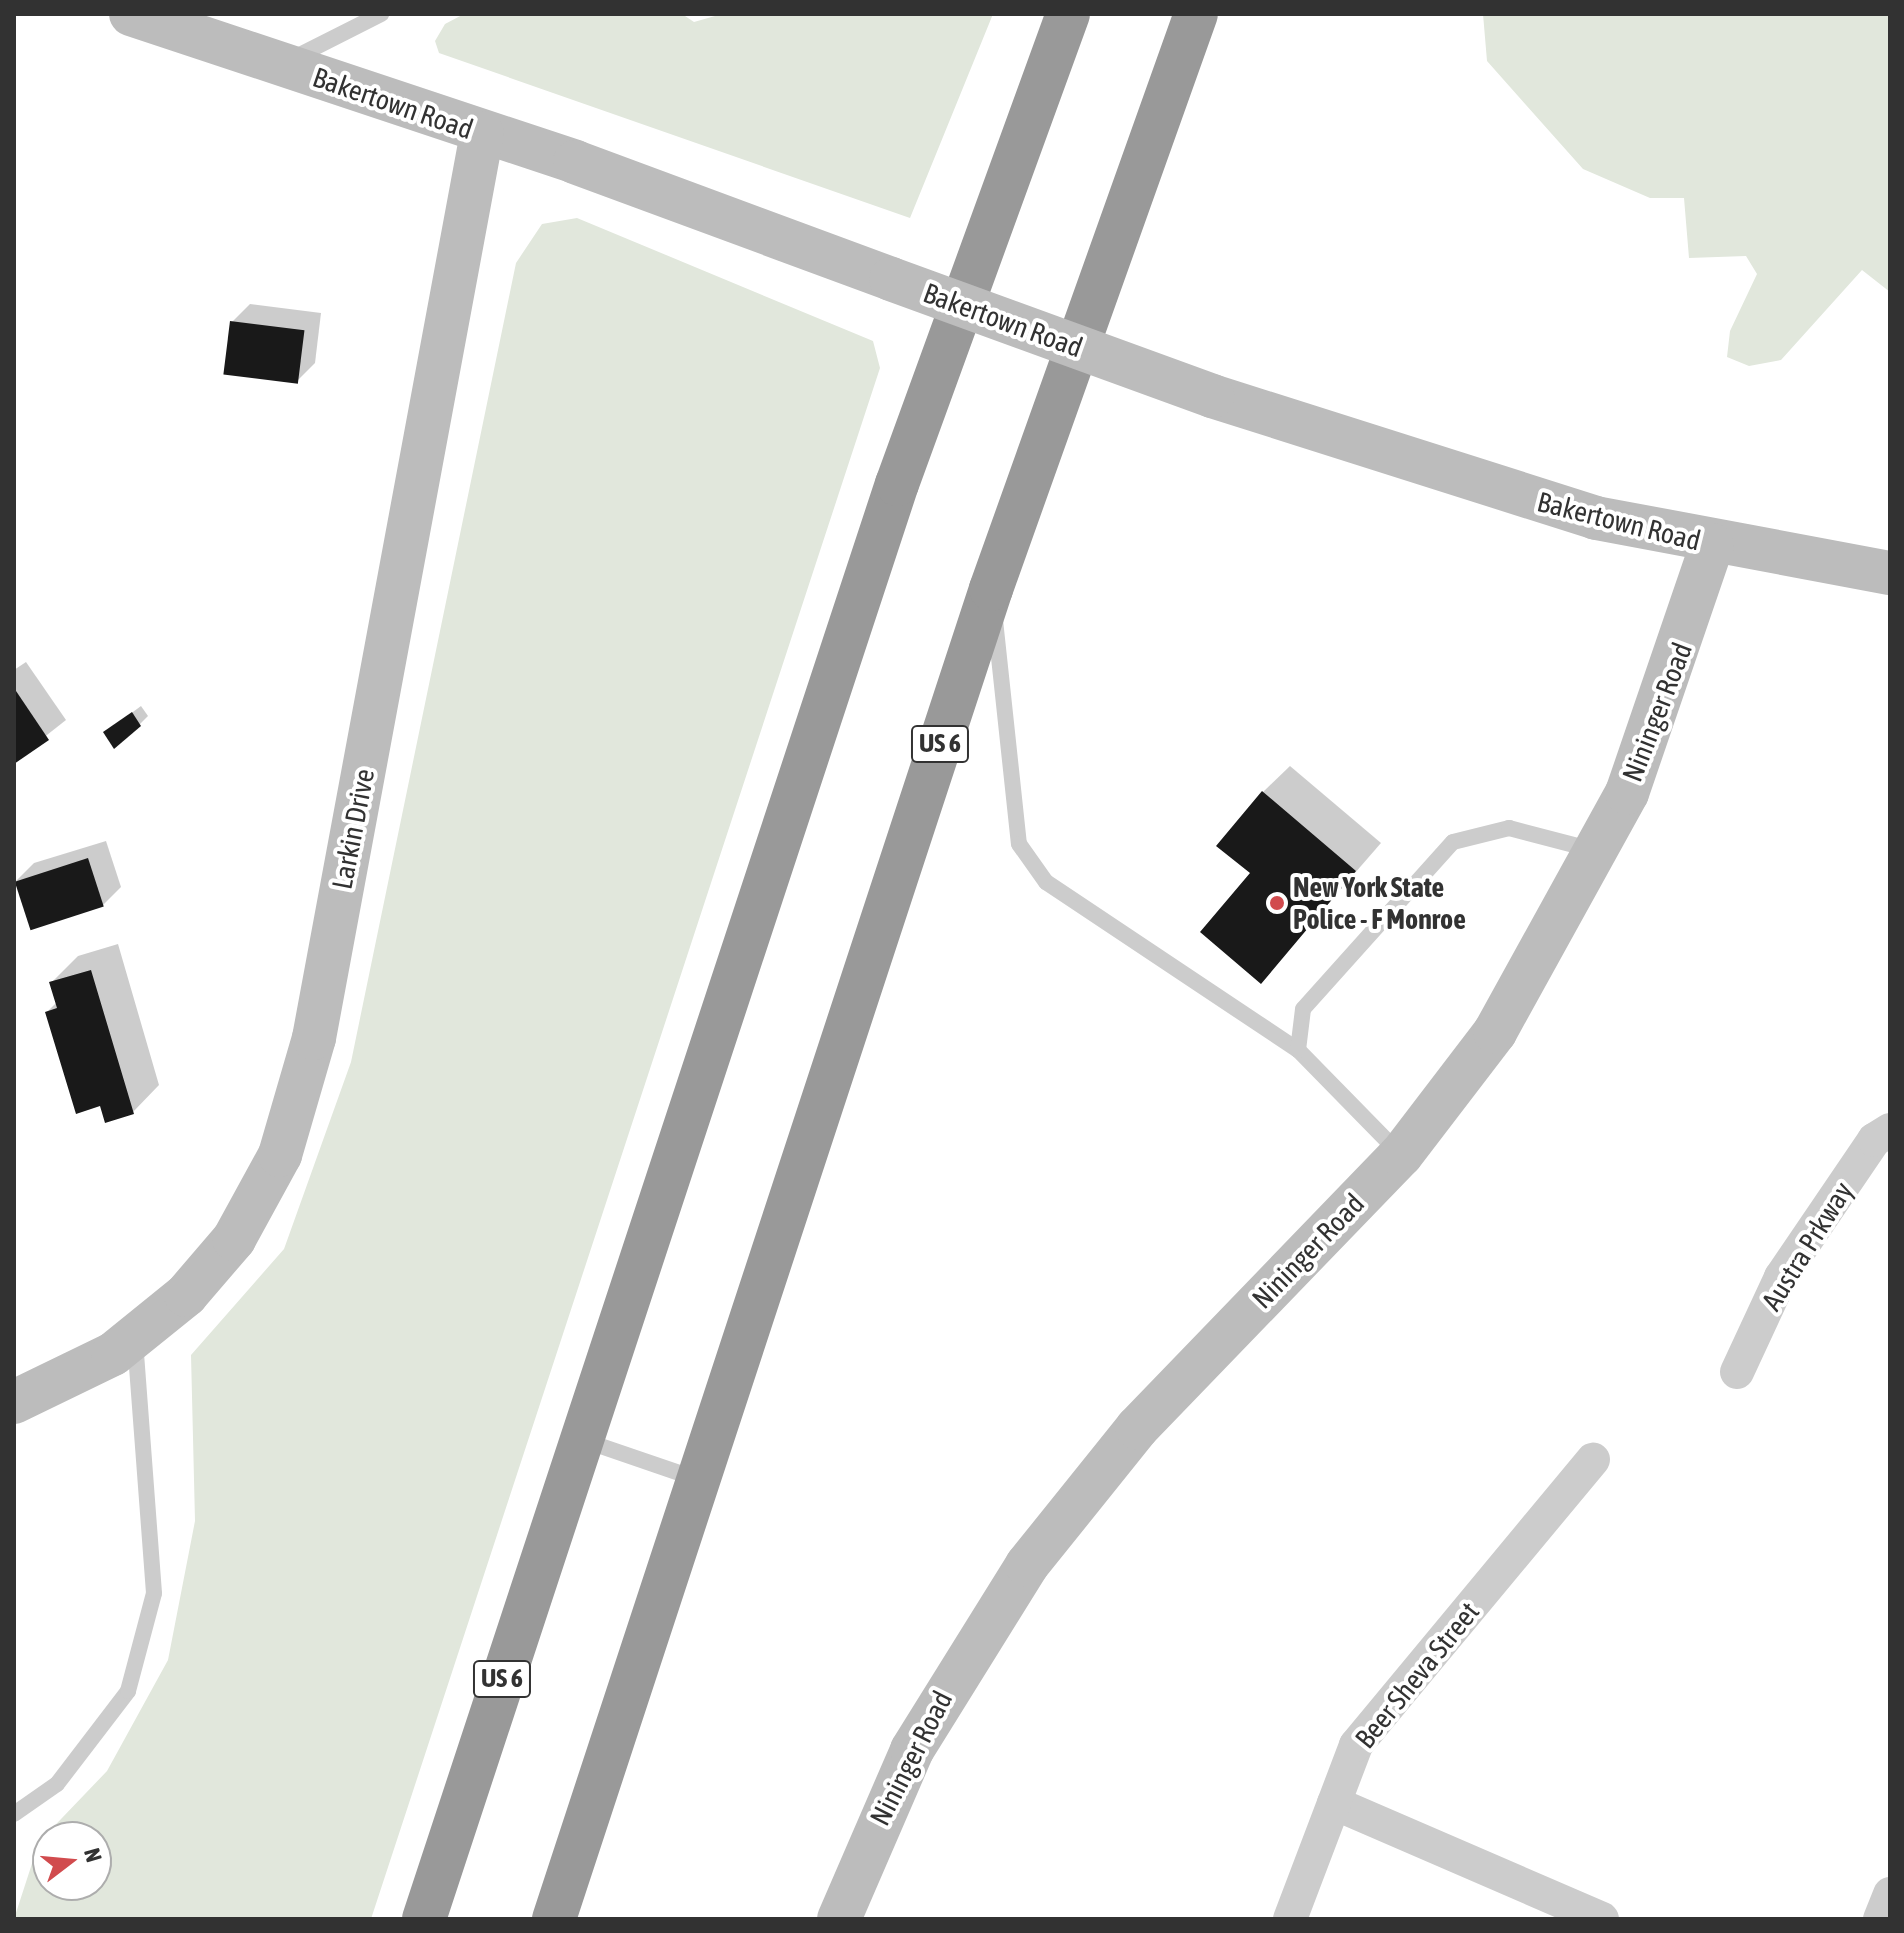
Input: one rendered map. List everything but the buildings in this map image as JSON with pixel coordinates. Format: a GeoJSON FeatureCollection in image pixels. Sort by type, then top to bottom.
{"type":"FeatureCollection","features":[{"type":"Feature","properties":{"kind":"highway","name":"US 6"},"geometry":{"type":"LineString","coordinates":[[424,1919],[897,484],[1068,14]]}},
{"type":"Feature","properties":{"kind":"highway","name":"US 6"},"geometry":{"type":"LineString","coordinates":[[554,1919],[991,589],[1196,14]]}},
{"type":"Feature","properties":{"kind":"street","name":"Bakertown Road"},"geometry":{"type":"LineString","coordinates":[[131,14],[482,133],[1212,396],[1471,482],[1712,545],[1890,573]]}},
{"type":"Feature","properties":{"kind":"street","name":"Larkin Drive"},"geometry":{"type":"LineString","coordinates":[[14,1402],[134,1337],[186,1295],[234,1239],[289,1126],[314,1038],[482,133]]}},
{"type":"Feature","properties":{"kind":"street","name":"Nininger Road"},"geometry":{"type":"LineString","coordinates":[[839,1919],[912,1750],[1027,1565],[1137,1428],[1401,1155],[1495,1032],[1598,852],[1657,719],[1712,545]]}},
{"type":"Feature","properties":{"kind":"street","name":"Austra Prkway"},"geometry":{"type":"LineString","coordinates":[[1737,1372],[1781,1277],[1874,1140],[1890,1130]]}},
{"type":"Feature","properties":{"kind":"street","name":"Beer Sheva Street"},"geometry":{"type":"LineString","coordinates":[[1290,1919],[1356,1745],[1593,1460]]}},
{"type":"Feature","properties":{"kind":"street"},"geometry":{"type":"LineString","coordinates":[[1334,1803],[1602,1919]]}},
{"type":"Feature","properties":{"kind":"street"},"geometry":{"type":"LineString","coordinates":[[1880,1919],[1890,1894]]}},
{"type":"Feature","properties":{"kind":"lane"},"geometry":{"type":"LineString","coordinates":[[280,65],[381,14]]}},
{"type":"Feature","properties":{"kind":"lane"},"geometry":{"type":"LineString","coordinates":[[991,589],[1019,844],[1046,882],[1298,1050],[1401,1155]]}},
{"type":"Feature","properties":{"kind":"lane"},"geometry":{"type":"LineString","coordinates":[[1298,1050],[1303,1009],[1453,842],[1509,828],[1598,852]]}},
{"type":"Feature","properties":{"kind":"lane"},"geometry":{"type":"LineString","coordinates":[[14,1814],[57,1784],[128,1691],[154,1593],[134,1337]]}},
{"type":"Feature","properties":{"kind":"lane"},"geometry":{"type":"LineString","coordinates":[[581,1440],[698,1480]]}},
{"type":"Feature","properties":{"kind":"shaded area"},"geometry":{"type":"Polygon","coordinates":[[[464,14],[682,14],[694,22],[722,14],[993,14],[910,218],[439,53],[435,41],[445,24],[464,14]]]}},
{"type":"Feature","properties":{"kind":"shaded area"},"geometry":{"type":"Polygon","coordinates":[[[1483,14],[1890,14],[1890,292],[1862,270],[1781,360],[1749,366],[1727,357],[1730,331],[1757,274],[1746,256],[1689,258],[1684,198],[1650,198],[1583,169],[1487,61],[1483,14]]]}},
{"type":"Feature","properties":{"kind":"shaded area"},"geometry":{"type":"Polygon","coordinates":[[[577,218],[873,341],[880,368],[371,1919],[14,1919],[32,1864],[32,1901],[112,1901],[112,1821],[59,1821],[107,1771],[168,1660],[195,1521],[191,1355],[284,1249],[351,1062],[516,263],[542,224],[577,218]]]}},
{"type":"Feature","properties":{"kind":"place","name":"New York State Police - F Monroe"},"geometry":{"type":"Point","coordinates":[1277,903]}}]}
